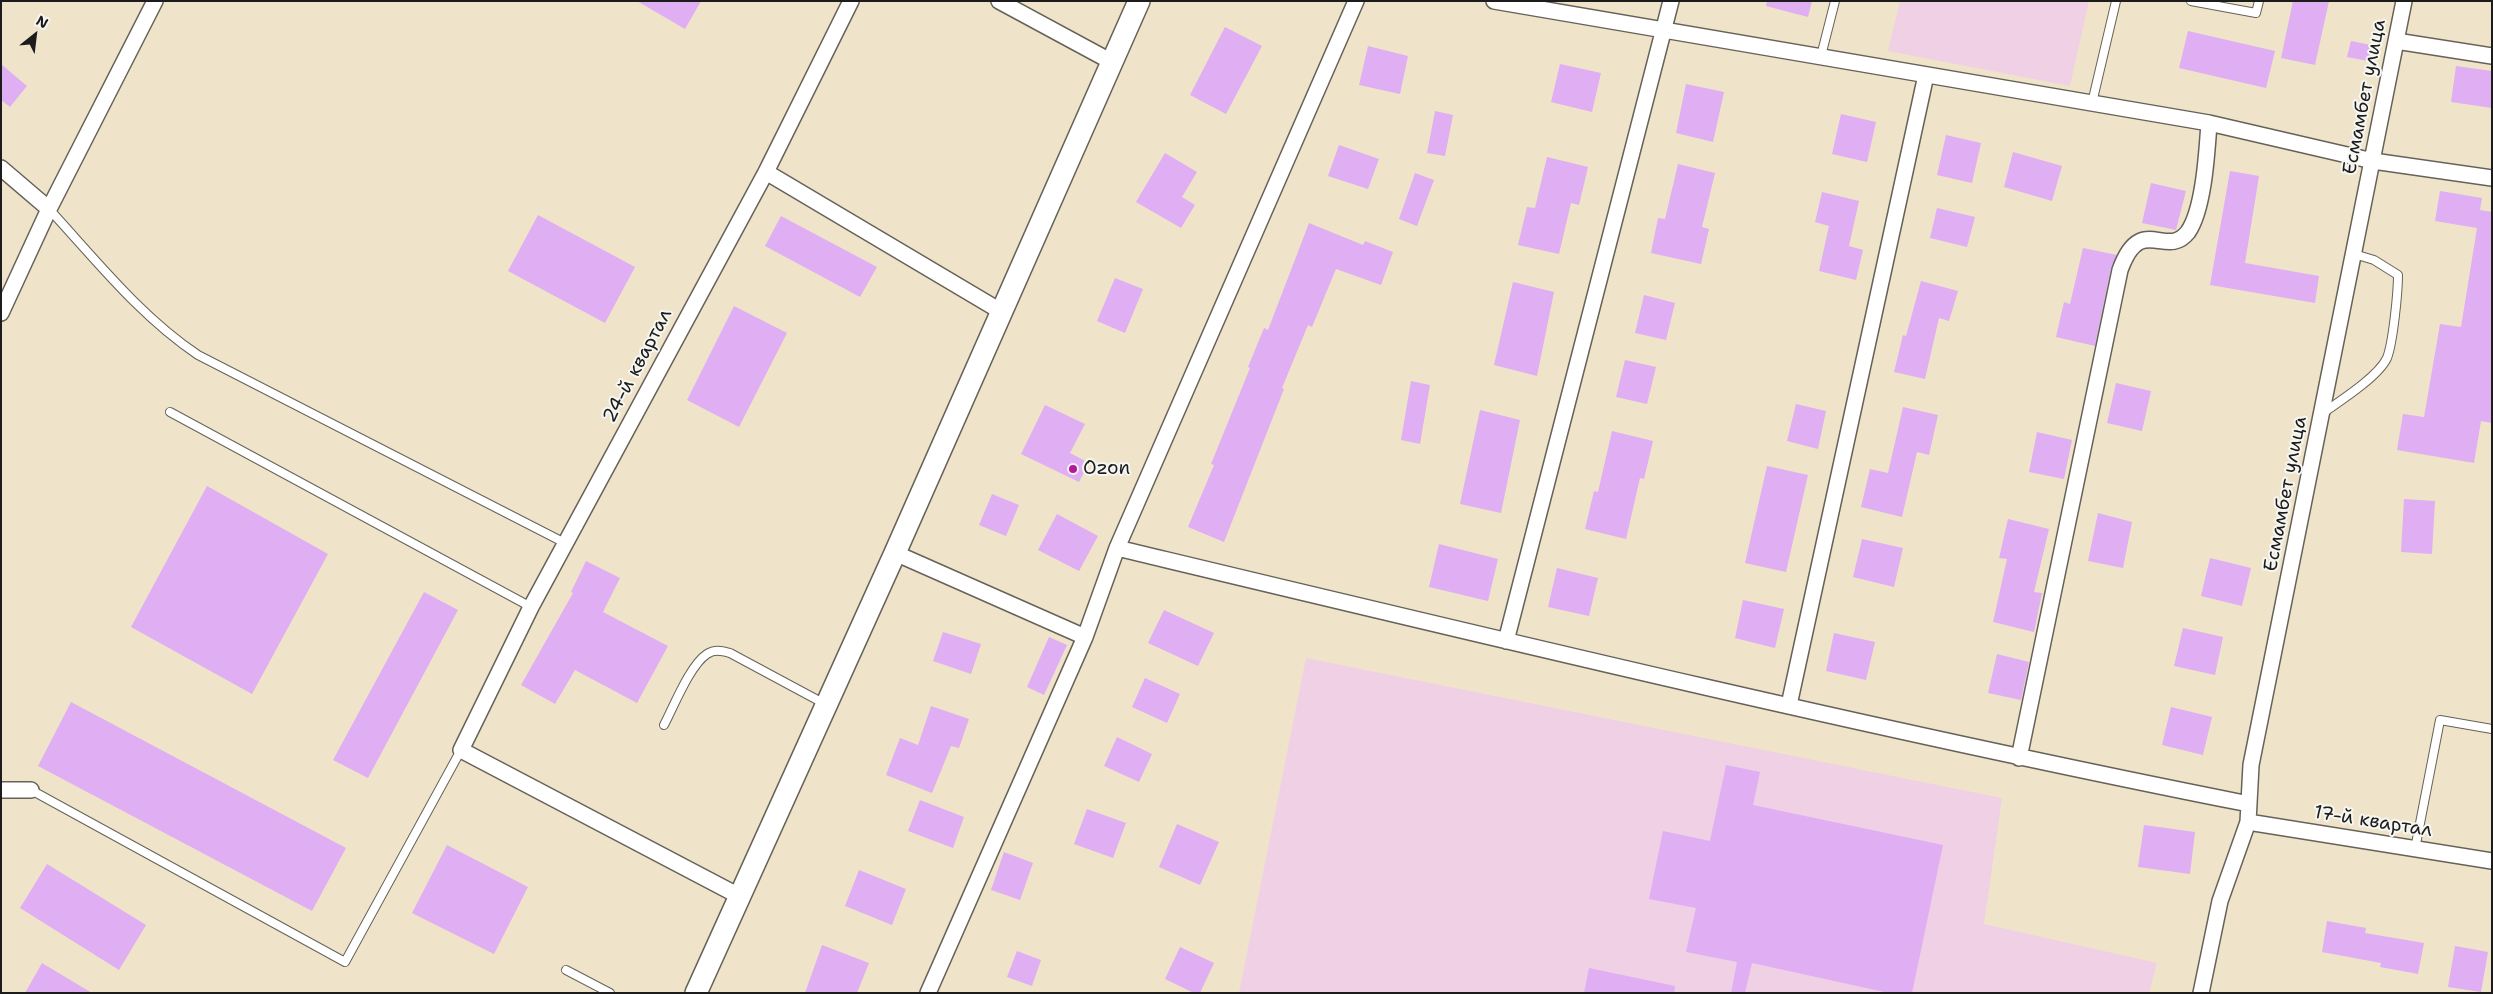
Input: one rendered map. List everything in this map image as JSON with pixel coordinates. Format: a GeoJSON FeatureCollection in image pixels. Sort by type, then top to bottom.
{"type":"FeatureCollection","features":[{"type":"Feature","properties":{"kind":"street"},"geometry":{"type":"LineString","coordinates":[[1,313],[49,209],[155,1]]}},
{"type":"Feature","properties":{"kind":"street","name":"24-й квартал"},"geometry":{"type":"LineString","coordinates":[[461,750],[531,608],[766,172],[851,1]]}},
{"type":"Feature","properties":{"kind":"street"},"geometry":{"type":"LineString","coordinates":[[999,1],[1112,62]]}},
{"type":"Feature","properties":{"kind":"street"},"geometry":{"type":"LineString","coordinates":[[696,993],[895,553],[1139,1]]}},
{"type":"Feature","properties":{"kind":"street"},"geometry":{"type":"LineString","coordinates":[[928,993],[1085,637],[1117,548],[1356,1]]}},
{"type":"Feature","properties":{"kind":"street"},"geometry":{"type":"LineString","coordinates":[[1494,1],[2209,123],[2373,161],[2492,178]]}},
{"type":"Feature","properties":{"kind":"street"},"geometry":{"type":"LineString","coordinates":[[1506,641],[1671,1]]}},
{"type":"Feature","properties":{"kind":"street","name":"Есмамбет улица"},"geometry":{"type":"LineString","coordinates":[[2202,993],[2220,901],[2248,822],[2251,765],[2404,1]]}},
{"type":"Feature","properties":{"kind":"street"},"geometry":{"type":"LineString","coordinates":[[2396,41],[2492,56]]}},
{"type":"Feature","properties":{"kind":"street"},"geometry":{"type":"LineString","coordinates":[[1789,705],[1926,75]]}},
{"type":"Feature","properties":{"kind":"street"},"geometry":{"type":"LineString","coordinates":[[2019,758],[2120,270],[2126,254],[2133,243],[2144,240],[2173,242],[2187,232],[2197,210],[2205,171],[2209,123]]}},
{"type":"Feature","properties":{"kind":"street"},"geometry":{"type":"LineString","coordinates":[[1,168],[49,209]]}},
{"type":"Feature","properties":{"kind":"street"},"geometry":{"type":"LineString","coordinates":[[766,172],[1002,312]]}},
{"type":"Feature","properties":{"kind":"street"},"geometry":{"type":"LineString","coordinates":[[1117,548],[1506,641],[2019,758],[2249,804]]}},
{"type":"Feature","properties":{"kind":"street"},"geometry":{"type":"LineString","coordinates":[[895,553],[1085,637]]}},
{"type":"Feature","properties":{"kind":"street"},"geometry":{"type":"LineString","coordinates":[[461,750],[739,896]]}},
{"type":"Feature","properties":{"kind":"street"},"geometry":{"type":"LineString","coordinates":[[1,790],[31,790]]}},
{"type":"Feature","properties":{"kind":"street","name":"17-й квартал"},"geometry":{"type":"LineString","coordinates":[[2248,822],[2492,861]]}},
{"type":"Feature","properties":{"kind":"lane"},"geometry":{"type":"LineString","coordinates":[[1821,56],[1835,1]]}},
{"type":"Feature","properties":{"kind":"lane"},"geometry":{"type":"LineString","coordinates":[[2092,103],[2116,1]]}},
{"type":"Feature","properties":{"kind":"lane"},"geometry":{"type":"LineString","coordinates":[[2191,1],[2256,13],[2259,1]]}},
{"type":"Feature","properties":{"kind":"lane"},"geometry":{"type":"LineString","coordinates":[[49,209],[123,291],[173,338],[198,355],[566,543]]}},
{"type":"Feature","properties":{"kind":"lane"},"geometry":{"type":"LineString","coordinates":[[2322,414],[2364,384],[2387,359],[2398,292],[2398,275],[2374,260],[2354,254]]}},
{"type":"Feature","properties":{"kind":"lane"},"geometry":{"type":"LineString","coordinates":[[170,412],[531,608]]}},
{"type":"Feature","properties":{"kind":"lane"},"geometry":{"type":"LineString","coordinates":[[664,725],[698,661],[708,653],[718,650],[730,653],[826,705]]}},
{"type":"Feature","properties":{"kind":"lane"},"geometry":{"type":"LineString","coordinates":[[2415,849],[2440,720],[2492,729]]}},
{"type":"Feature","properties":{"kind":"lane"},"geometry":{"type":"LineString","coordinates":[[31,790],[345,962],[461,750]]}},
{"type":"Feature","properties":{"kind":"lane"},"geometry":{"type":"LineString","coordinates":[[566,970],[610,993]]}},
{"type":"Feature","properties":{"kind":"shaded area"},"geometry":{"type":"Polygon","coordinates":[[[1900,1],[2089,1],[2070,86],[1888,51],[1900,1]]]}},
{"type":"Feature","properties":{"kind":"shaded area"},"geometry":{"type":"Polygon","coordinates":[[[1306,658],[2002,798],[1984,924],[2157,963],[2149,993],[1239,993],[1306,658]]]}},
{"type":"Feature","properties":{"kind":"building"},"geometry":{"type":"Polygon","coordinates":[[[637,1],[701,1],[685,29],[637,1]]]}},
{"type":"Feature","properties":{"kind":"building"},"geometry":{"type":"Polygon","coordinates":[[[1767,1],[1812,1],[1808,17],[1766,6],[1767,1]]]}},
{"type":"Feature","properties":{"kind":"building"},"geometry":{"type":"Polygon","coordinates":[[[2293,1],[2329,1],[2315,65],[2281,58],[2293,1]]]}},
{"type":"Feature","properties":{"kind":"building"},"geometry":{"type":"Polygon","coordinates":[[[1225,27],[1262,46],[1226,114],[1190,95],[1225,27]]]}},
{"type":"Feature","properties":{"kind":"building"},"geometry":{"type":"Polygon","coordinates":[[[2188,31],[2275,51],[2266,88],[2179,68],[2188,31]]]}},
{"type":"Feature","properties":{"kind":"building"},"geometry":{"type":"Polygon","coordinates":[[[2351,41],[2371,45],[2368,61],[2347,57],[2351,41]]]}},
{"type":"Feature","properties":{"kind":"building"},"geometry":{"type":"Polygon","coordinates":[[[1368,46],[1408,56],[1400,94],[1359,85],[1368,46]]]}},
{"type":"Feature","properties":{"kind":"building"},"geometry":{"type":"Polygon","coordinates":[[[1,64],[27,86],[10,107],[1,100],[1,64]]]}},
{"type":"Feature","properties":{"kind":"building"},"geometry":{"type":"Polygon","coordinates":[[[1560,64],[1601,73],[1592,112],[1551,102],[1560,64]]]}},
{"type":"Feature","properties":{"kind":"building"},"geometry":{"type":"Polygon","coordinates":[[[2456,66],[2492,71],[2492,108],[2451,102],[2456,66]]]}},
{"type":"Feature","properties":{"kind":"building"},"geometry":{"type":"Polygon","coordinates":[[[1686,84],[1724,92],[1713,142],[1676,133],[1686,84]]]}},
{"type":"Feature","properties":{"kind":"building"},"geometry":{"type":"Polygon","coordinates":[[[1435,111],[1453,115],[1445,156],[1427,153],[1435,111]]]}},
{"type":"Feature","properties":{"kind":"building"},"geometry":{"type":"Polygon","coordinates":[[[1841,114],[1876,122],[1867,162],[1832,154],[1841,114]]]}},
{"type":"Feature","properties":{"kind":"building"},"geometry":{"type":"Polygon","coordinates":[[[1946,135],[1981,143],[1972,183],[1937,175],[1946,135]]]}},
{"type":"Feature","properties":{"kind":"building"},"geometry":{"type":"Polygon","coordinates":[[[1339,145],[1379,159],[1368,189],[1328,176],[1339,145]]]}},
{"type":"Feature","properties":{"kind":"building"},"geometry":{"type":"Polygon","coordinates":[[[2013,152],[2062,166],[2052,201],[2004,187],[2013,152]]]}},
{"type":"Feature","properties":{"kind":"building"},"geometry":{"type":"Polygon","coordinates":[[[1165,153],[1197,172],[1182,197],[1195,205],[1181,228],[1136,202],[1165,153]]]}},
{"type":"Feature","properties":{"kind":"building"},"geometry":{"type":"Polygon","coordinates":[[[1547,157],[1588,167],[1579,205],[1571,203],[1559,254],[1518,245],[1527,207],[1535,208],[1547,157]]]}},
{"type":"Feature","properties":{"kind":"building"},"geometry":{"type":"Polygon","coordinates":[[[1678,164],[1715,173],[1702,227],[1709,229],[1701,264],[1651,253],[1658,218],[1665,219],[1678,164]]]}},
{"type":"Feature","properties":{"kind":"building"},"geometry":{"type":"Polygon","coordinates":[[[2230,171],[2259,176],[2245,263],[2319,276],[2315,303],[2210,285],[2230,171]]]}},
{"type":"Feature","properties":{"kind":"building"},"geometry":{"type":"Polygon","coordinates":[[[1415,173],[1434,180],[1417,226],[1399,219],[1415,173]]]}},
{"type":"Feature","properties":{"kind":"building"},"geometry":{"type":"Polygon","coordinates":[[[2151,183],[2186,191],[2176,230],[2142,223],[2151,183]]]}},
{"type":"Feature","properties":{"kind":"building"},"geometry":{"type":"Polygon","coordinates":[[[2440,191],[2482,198],[2480,210],[2492,212],[2492,423],[2481,421],[2474,463],[2397,450],[2403,414],[2424,417],[2440,324],[2461,327],[2477,228],[2435,221],[2440,191]]]}},
{"type":"Feature","properties":{"kind":"building"},"geometry":{"type":"Polygon","coordinates":[[[1822,192],[1859,201],[1849,246],[1863,250],[1856,280],[1819,271],[1829,226],[1815,222],[1822,192]]]}},
{"type":"Feature","properties":{"kind":"building"},"geometry":{"type":"Polygon","coordinates":[[[1937,208],[1975,217],[1967,247],[1930,238],[1937,208]]]}},
{"type":"Feature","properties":{"kind":"building"},"geometry":{"type":"Polygon","coordinates":[[[538,215],[635,267],[605,323],[508,271],[538,215]]]}},
{"type":"Feature","properties":{"kind":"building"},"geometry":{"type":"Polygon","coordinates":[[[781,216],[877,267],[860,297],[765,246],[781,216]]]}},
{"type":"Feature","properties":{"kind":"building"},"geometry":{"type":"Polygon","coordinates":[[[1309,223],[1363,245],[1365,241],[1393,252],[1381,285],[1336,269],[1312,327],[1308,325],[1282,388],[1284,389],[1224,542],[1188,527],[1214,465],[1211,464],[1250,368],[1248,367],[1264,328],[1268,330],[1309,223]]]}},
{"type":"Feature","properties":{"kind":"building"},"geometry":{"type":"Polygon","coordinates":[[[2083,248],[2117,255],[2111,268],[2095,346],[2056,337],[2064,302],[2070,304],[2083,248]]]}},
{"type":"Feature","properties":{"kind":"building"},"geometry":{"type":"Polygon","coordinates":[[[1115,278],[1143,289],[1125,333],[1097,321],[1115,278]]]}},
{"type":"Feature","properties":{"kind":"building"},"geometry":{"type":"Polygon","coordinates":[[[1921,281],[1958,291],[1949,321],[1939,318],[1925,379],[1894,372],[1903,335],[1906,336],[1921,281]]]}},
{"type":"Feature","properties":{"kind":"building"},"geometry":{"type":"Polygon","coordinates":[[[1513,282],[1554,292],[1537,376],[1494,365],[1513,282]]]}},
{"type":"Feature","properties":{"kind":"building"},"geometry":{"type":"Polygon","coordinates":[[[1644,295],[1675,303],[1666,340],[1635,333],[1644,295]]]}},
{"type":"Feature","properties":{"kind":"building"},"geometry":{"type":"Polygon","coordinates":[[[734,306],[787,333],[739,427],[687,400],[734,306]]]}},
{"type":"Feature","properties":{"kind":"building"},"geometry":{"type":"Polygon","coordinates":[[[1625,360],[1656,367],[1647,404],[1616,397],[1625,360]]]}},
{"type":"Feature","properties":{"kind":"building"},"geometry":{"type":"Polygon","coordinates":[[[1411,381],[1430,385],[1420,444],[1401,440],[1411,381]]]}},
{"type":"Feature","properties":{"kind":"building"},"geometry":{"type":"Polygon","coordinates":[[[2116,383],[2151,391],[2142,431],[2107,423],[2116,383]]]}},
{"type":"Feature","properties":{"kind":"building"},"geometry":{"type":"Polygon","coordinates":[[[1796,404],[1826,411],[1818,449],[1787,441],[1796,404]]]}},
{"type":"Feature","properties":{"kind":"building"},"geometry":{"type":"Polygon","coordinates":[[[1045,405],[1085,424],[1070,453],[1089,463],[1079,482],[1021,454],[1045,405]]]}},
{"type":"Feature","properties":{"kind":"building"},"geometry":{"type":"Polygon","coordinates":[[[1903,407],[1938,415],[1929,455],[1917,452],[1902,517],[1861,507],[1870,469],[1888,473],[1903,407]]]}},
{"type":"Feature","properties":{"kind":"building"},"geometry":{"type":"Polygon","coordinates":[[[1480,410],[1520,420],[1501,513],[1460,504],[1480,410]]]}},
{"type":"Feature","properties":{"kind":"building"},"geometry":{"type":"Polygon","coordinates":[[[1612,431],[1653,441],[1644,479],[1640,478],[1626,539],[1585,529],[1594,491],[1598,492],[1612,431]]]}},
{"type":"Feature","properties":{"kind":"building"},"geometry":{"type":"Polygon","coordinates":[[[2037,432],[2072,440],[2064,479],[2029,472],[2037,432]]]}},
{"type":"Feature","properties":{"kind":"building"},"geometry":{"type":"Polygon","coordinates":[[[1767,466],[1808,475],[1786,572],[1745,563],[1767,466]]]}},
{"type":"Feature","properties":{"kind":"building"},"geometry":{"type":"Polygon","coordinates":[[[207,486],[328,554],[252,694],[131,627],[207,486]]]}},
{"type":"Feature","properties":{"kind":"building"},"geometry":{"type":"Polygon","coordinates":[[[992,494],[1019,505],[1006,536],[979,525],[992,494]]]}},
{"type":"Feature","properties":{"kind":"building"},"geometry":{"type":"Polygon","coordinates":[[[2404,499],[2435,501],[2432,554],[2401,552],[2404,499]]]}},
{"type":"Feature","properties":{"kind":"building"},"geometry":{"type":"Polygon","coordinates":[[[2098,513],[2132,522],[2123,568],[2088,561],[2098,513]]]}},
{"type":"Feature","properties":{"kind":"building"},"geometry":{"type":"Polygon","coordinates":[[[1057,514],[1098,536],[1079,571],[1038,550],[1057,514]]]}},
{"type":"Feature","properties":{"kind":"building"},"geometry":{"type":"Polygon","coordinates":[[[2008,519],[2049,529],[2034,592],[2042,593],[2034,632],[1993,622],[2007,559],[1999,558],[2008,519]]]}},
{"type":"Feature","properties":{"kind":"building"},"geometry":{"type":"Polygon","coordinates":[[[1862,539],[1903,548],[1894,587],[1853,577],[1862,539]]]}},
{"type":"Feature","properties":{"kind":"building"},"geometry":{"type":"Polygon","coordinates":[[[1439,544],[1498,559],[1488,601],[1429,587],[1439,544]]]}},
{"type":"Feature","properties":{"kind":"building"},"geometry":{"type":"Polygon","coordinates":[[[2210,558],[2251,568],[2242,606],[2201,596],[2210,558]]]}},
{"type":"Feature","properties":{"kind":"building"},"geometry":{"type":"Polygon","coordinates":[[[586,561],[620,578],[603,612],[668,646],[637,703],[575,670],[555,704],[521,685],[573,593],[571,592],[586,561]]]}},
{"type":"Feature","properties":{"kind":"building"},"geometry":{"type":"Polygon","coordinates":[[[1557,568],[1598,578],[1589,616],[1548,607],[1557,568]]]}},
{"type":"Feature","properties":{"kind":"building"},"geometry":{"type":"Polygon","coordinates":[[[424,592],[458,610],[368,778],[333,760],[424,592]]]}},
{"type":"Feature","properties":{"kind":"building"},"geometry":{"type":"Polygon","coordinates":[[[1743,600],[1784,609],[1775,648],[1735,638],[1743,600]]]}},
{"type":"Feature","properties":{"kind":"building"},"geometry":{"type":"Polygon","coordinates":[[[1164,610],[1214,633],[1198,666],[1148,643],[1164,610]]]}},
{"type":"Feature","properties":{"kind":"building"},"geometry":{"type":"Polygon","coordinates":[[[2183,628],[2223,637],[2215,675],[2174,666],[2183,628]]]}},
{"type":"Feature","properties":{"kind":"building"},"geometry":{"type":"Polygon","coordinates":[[[943,632],[981,644],[971,674],[933,661],[943,632]]]}},
{"type":"Feature","properties":{"kind":"building"},"geometry":{"type":"Polygon","coordinates":[[[1834,633],[1875,642],[1866,680],[1826,671],[1834,633]]]}},
{"type":"Feature","properties":{"kind":"building"},"geometry":{"type":"Polygon","coordinates":[[[1049,637],[1067,645],[1044,695],[1027,687],[1049,637]]]}},
{"type":"Feature","properties":{"kind":"building"},"geometry":{"type":"Polygon","coordinates":[[[1997,654],[2029,662],[2021,700],[1988,693],[1997,654]]]}},
{"type":"Feature","properties":{"kind":"building"},"geometry":{"type":"Polygon","coordinates":[[[1145,678],[1180,694],[1167,723],[1132,707],[1145,678]]]}},
{"type":"Feature","properties":{"kind":"building"},"geometry":{"type":"Polygon","coordinates":[[[71,702],[346,848],[312,911],[38,766],[71,702]]]}},
{"type":"Feature","properties":{"kind":"building"},"geometry":{"type":"Polygon","coordinates":[[[931,706],[969,719],[959,748],[951,746],[932,793],[886,775],[900,738],[918,745],[931,706]]]}},
{"type":"Feature","properties":{"kind":"building"},"geometry":{"type":"Polygon","coordinates":[[[2171,707],[2212,717],[2203,755],[2162,745],[2171,707]]]}},
{"type":"Feature","properties":{"kind":"building"},"geometry":{"type":"Polygon","coordinates":[[[1117,737],[1152,754],[1139,782],[1104,766],[1117,737]]]}},
{"type":"Feature","properties":{"kind":"building"},"geometry":{"type":"Polygon","coordinates":[[[1726,765],[1760,772],[1753,805],[1943,845],[1912,993],[1889,993],[1752,963],[1745,993],[1731,993],[1737,962],[1686,952],[1696,908],[1649,899],[1663,831],[1710,841],[1726,765]]]}},
{"type":"Feature","properties":{"kind":"building"},"geometry":{"type":"Polygon","coordinates":[[[920,800],[964,817],[953,848],[908,831],[920,800]]]}},
{"type":"Feature","properties":{"kind":"building"},"geometry":{"type":"Polygon","coordinates":[[[1087,809],[1126,823],[1113,858],[1074,844],[1087,809]]]}},
{"type":"Feature","properties":{"kind":"building"},"geometry":{"type":"Polygon","coordinates":[[[1177,824],[1219,842],[1200,885],[1159,867],[1177,824]]]}},
{"type":"Feature","properties":{"kind":"building"},"geometry":{"type":"Polygon","coordinates":[[[2144,825],[2195,832],[2190,874],[2138,867],[2144,825]]]}},
{"type":"Feature","properties":{"kind":"building"},"geometry":{"type":"Polygon","coordinates":[[[447,845],[528,887],[494,954],[412,913],[447,845]]]}},
{"type":"Feature","properties":{"kind":"building"},"geometry":{"type":"Polygon","coordinates":[[[1004,852],[1033,863],[1020,900],[991,890],[1004,852]]]}},
{"type":"Feature","properties":{"kind":"building"},"geometry":{"type":"Polygon","coordinates":[[[47,864],[146,925],[119,970],[20,908],[47,864]]]}},
{"type":"Feature","properties":{"kind":"building"},"geometry":{"type":"Polygon","coordinates":[[[859,870],[906,889],[892,925],[845,906],[859,870]]]}},
{"type":"Feature","properties":{"kind":"building"},"geometry":{"type":"Polygon","coordinates":[[[2327,921],[2366,928],[2365,933],[2424,943],[2418,974],[2380,967],[2381,963],[2322,952],[2327,921]]]}},
{"type":"Feature","properties":{"kind":"building"},"geometry":{"type":"Polygon","coordinates":[[[822,945],[869,963],[857,993],[805,993],[822,945]]]}},
{"type":"Feature","properties":{"kind":"building"},"geometry":{"type":"Polygon","coordinates":[[[2455,946],[2488,952],[2481,992],[2448,987],[2455,946]]]}},
{"type":"Feature","properties":{"kind":"building"},"geometry":{"type":"Polygon","coordinates":[[[1180,947],[1214,963],[1200,993],[1194,993],[1165,979],[1180,947]]]}},
{"type":"Feature","properties":{"kind":"building"},"geometry":{"type":"Polygon","coordinates":[[[1017,951],[1041,960],[1032,986],[1007,977],[1017,951]]]}},
{"type":"Feature","properties":{"kind":"building"},"geometry":{"type":"Polygon","coordinates":[[[42,963],[92,993],[25,993],[42,963]]]}},
{"type":"Feature","properties":{"kind":"building"},"geometry":{"type":"Polygon","coordinates":[[[1589,968],[1675,986],[1674,993],[1584,993],[1589,968]]]}},
{"type":"Feature","properties":{"kind":"place","name":"Ozon"},"geometry":{"type":"Point","coordinates":[1073,469]}}]}
